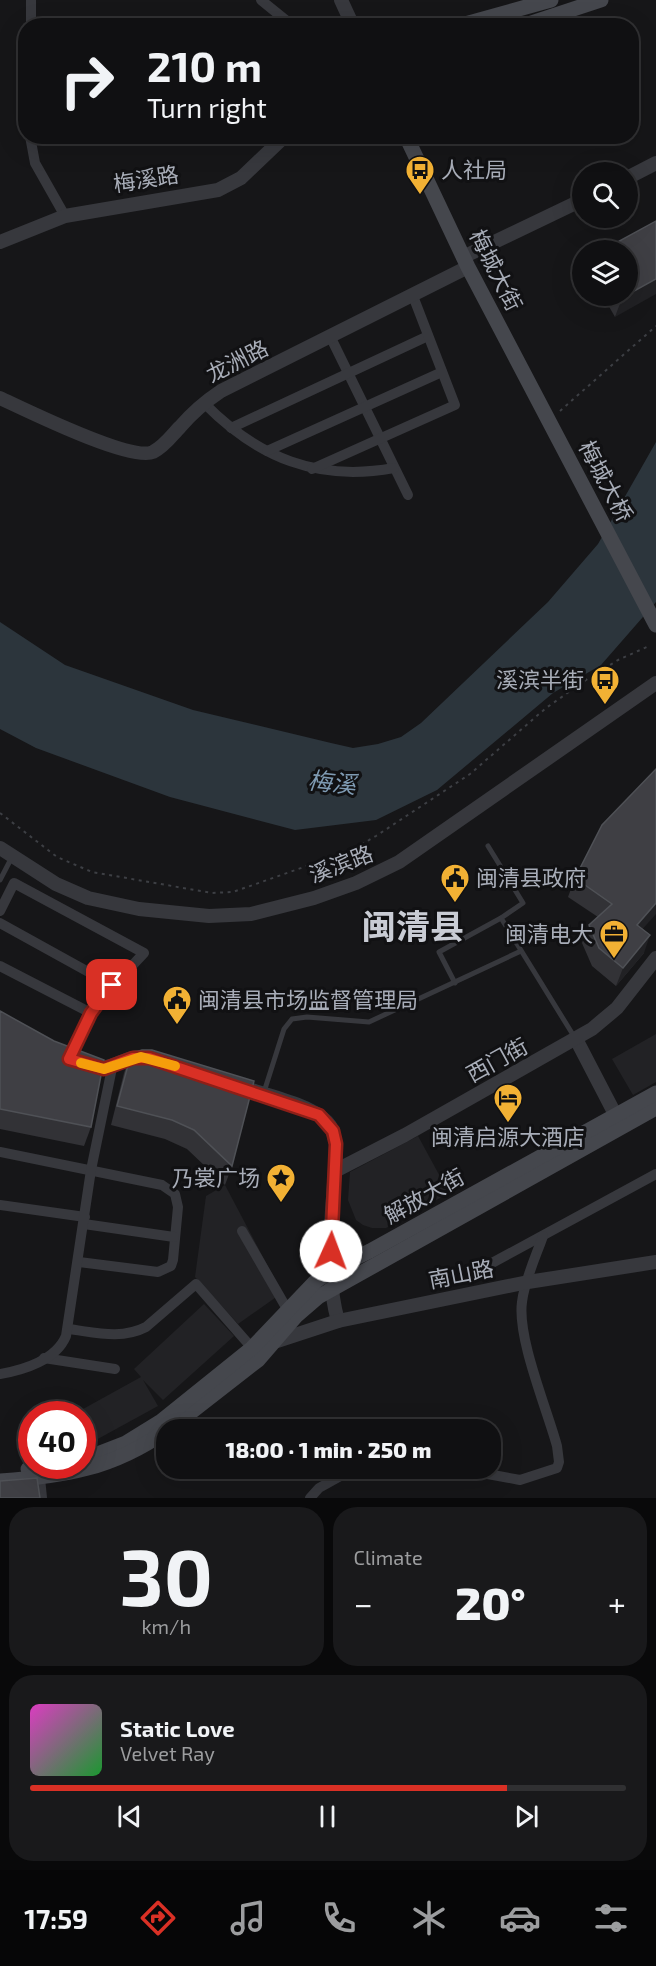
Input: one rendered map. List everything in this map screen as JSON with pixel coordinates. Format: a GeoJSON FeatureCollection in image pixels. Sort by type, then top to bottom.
{"type":"FeatureCollection","features":[{"type":"Feature","properties":{"kind":"main road"},"geometry":{"type":"LineString","coordinates":[[487,18],[551,0]]}},
{"type":"Feature","properties":{"kind":"main road"},"geometry":{"type":"LineString","coordinates":[[546,18],[601,0]]}},
{"type":"Feature","properties":{"kind":"main road","name":"梅城大街"},"geometry":{"type":"LineString","coordinates":[[410,144],[466,262],[549,421]]}},
{"type":"Feature","properties":{"kind":"main road","name":"梅城大桥"},"geometry":{"type":"LineString","coordinates":[[549,421],[656,625]]}},
{"type":"Feature","properties":{"kind":"main road","name":"解放大街"},"geometry":{"type":"LineString","coordinates":[[96,1455],[126,1443],[160,1422],[252,1348],[287,1309],[331,1270],[616,1116],[656,1092]]}},
{"type":"Feature","properties":{"kind":"main road","name":"解放大街"},"geometry":{"type":"LineString","coordinates":[[181,1419],[258,1360],[277,1341],[306,1305],[656,1108]]}},
{"type":"Feature","properties":{"kind":"main road","name":"解放大街"},"geometry":{"type":"LineString","coordinates":[[96,1466],[130,1454],[156,1437]]}},
{"type":"Feature","properties":{"kind":"main road","name":"解放大街"},"geometry":{"type":"LineString","coordinates":[[0,1472],[18,1472]]}},
{"type":"Feature","properties":{"kind":"main road","name":"解放大街"},"geometry":{"type":"LineString","coordinates":[[0,1481],[18,1477]]}},
{"type":"Feature","properties":{"kind":"street"},"geometry":{"type":"LineString","coordinates":[[31,0],[31,18]]}},
{"type":"Feature","properties":{"kind":"street"},"geometry":{"type":"LineString","coordinates":[[261,0],[283,18]]}},
{"type":"Feature","properties":{"kind":"street"},"geometry":{"type":"LineString","coordinates":[[341,0],[349,18]]}},
{"type":"Feature","properties":{"kind":"street"},"geometry":{"type":"LineString","coordinates":[[31,144],[35,163],[65,216]]}},
{"type":"Feature","properties":{"kind":"street","name":"梅溪路"},"geometry":{"type":"LineString","coordinates":[[0,242],[65,216],[218,190],[241,178],[277,144]]}},
{"type":"Feature","properties":{"kind":"street"},"geometry":{"type":"LineString","coordinates":[[638,173],[656,164]]}},
{"type":"Feature","properties":{"kind":"street","name":"龙洲路"},"geometry":{"type":"LineString","coordinates":[[0,398],[39,417],[123,450],[144,454],[161,447],[204,403],[221,391],[412,296],[466,262],[572,205]]}},
{"type":"Feature","properties":{"kind":"street"},"geometry":{"type":"LineString","coordinates":[[312,469],[455,405],[412,296]]}},
{"type":"Feature","properties":{"kind":"street"},"geometry":{"type":"LineString","coordinates":[[231,428],[428,336]]}},
{"type":"Feature","properties":{"kind":"street"},"geometry":{"type":"LineString","coordinates":[[331,338],[408,495]]}},
{"type":"Feature","properties":{"kind":"street"},"geometry":{"type":"LineString","coordinates":[[267,451],[442,372]]}},
{"type":"Feature","properties":{"kind":"street"},"geometry":{"type":"LineString","coordinates":[[204,403],[231,428],[267,451],[312,469],[357,473],[394,468]]}},
{"type":"Feature","properties":{"kind":"street","name":"溪滨路"},"geometry":{"type":"LineString","coordinates":[[0,848],[73,892],[120,906],[208,916],[232,916],[270,910],[356,883],[399,862],[656,683]]}},
{"type":"Feature","properties":{"kind":"street"},"geometry":{"type":"LineString","coordinates":[[0,910],[14,883],[144,953],[112,985],[64,1056],[94,1068],[112,1068],[141,1057],[160,1062]]}},
{"type":"Feature","properties":{"kind":"street"},"geometry":{"type":"LineString","coordinates":[[0,923],[112,985]]}},
{"type":"Feature","properties":{"kind":"street","name":"西门街"},"geometry":{"type":"LineString","coordinates":[[335,1171],[405,1135],[576,1039],[616,1008],[656,958]]}},
{"type":"Feature","properties":{"kind":"street"},"geometry":{"type":"LineString","coordinates":[[0,966],[91,1013]]}},
{"type":"Feature","properties":{"kind":"street"},"geometry":{"type":"LineString","coordinates":[[576,1039],[616,1116]]}},
{"type":"Feature","properties":{"kind":"street"},"geometry":{"type":"LineString","coordinates":[[0,1374],[25,1369],[64,1342],[79,1262],[91,1170],[112,1068]]}},
{"type":"Feature","properties":{"kind":"street"},"geometry":{"type":"LineString","coordinates":[[218,1080],[311,1111],[328,1122],[336,1144],[331,1270],[338,1321]]}},
{"type":"Feature","properties":{"kind":"street"},"geometry":{"type":"LineString","coordinates":[[0,1152],[169,1188],[178,1199],[173,1260],[165,1270],[158,1272],[79,1262]]}},
{"type":"Feature","properties":{"kind":"street"},"geometry":{"type":"LineString","coordinates":[[481,1269],[656,1174]]}},
{"type":"Feature","properties":{"kind":"street"},"geometry":{"type":"LineString","coordinates":[[0,1205],[174,1237]]}},
{"type":"Feature","properties":{"kind":"street"},"geometry":{"type":"LineString","coordinates":[[242,1231],[287,1309]]}},
{"type":"Feature","properties":{"kind":"street"},"geometry":{"type":"LineString","coordinates":[[501,1476],[520,1480],[557,1468],[559,1462],[557,1446],[524,1331],[521,1304],[543,1236]]}},
{"type":"Feature","properties":{"kind":"street","name":"南山路"},"geometry":{"type":"LineString","coordinates":[[277,1341],[338,1321],[528,1282],[656,1262]]}},
{"type":"Feature","properties":{"kind":"street"},"geometry":{"type":"LineString","coordinates":[[68,1329],[117,1335],[136,1332],[146,1327],[196,1284],[252,1348]]}},
{"type":"Feature","properties":{"kind":"street"},"geometry":{"type":"LineString","coordinates":[[44,1358],[115,1369]]}},
{"type":"Feature","properties":{"kind":"street"},"geometry":{"type":"LineString","coordinates":[[38,1479],[40,1498]]}},
{"type":"Feature","properties":{"kind":"street"},"geometry":{"type":"LineString","coordinates":[[310,1498],[319,1488],[335,1479]]}},
{"type":"Feature","properties":{"kind":"lane"},"geometry":{"type":"LineString","coordinates":[[455,982],[439,952],[501,918],[523,903],[488,846]]}},
{"type":"Feature","properties":{"kind":"lane"},"geometry":{"type":"LineString","coordinates":[[0,879],[12,857]]}},
{"type":"Feature","properties":{"kind":"lane"},"geometry":{"type":"LineString","coordinates":[[501,918],[576,1039]]}},
{"type":"Feature","properties":{"kind":"lane"},"geometry":{"type":"LineString","coordinates":[[263,1094],[280,1038],[287,1023],[292,1019],[307,1017],[369,1022],[521,951]]}},
{"type":"Feature","properties":{"kind":"path"},"geometry":{"type":"LineString","coordinates":[[549,421],[656,326]]}},
{"type":"Feature","properties":{"kind":"path"},"geometry":{"type":"LineString","coordinates":[[0,813],[57,857],[92,872],[212,893],[233,892],[352,850],[376,836],[462,781],[546,708],[618,660],[649,646]]}},
{"type":"Feature","properties":{"kind":"shaded area"},"geometry":{"type":"Polygon","coordinates":[[[656,1034],[656,1082],[633,1095],[612,1059],[656,1034]]]}},
{"type":"Feature","properties":{"kind":"shaded area"},"geometry":{"type":"Polygon","coordinates":[[[418,1136],[449,1193],[386,1228],[372,1228],[363,1225],[356,1220],[348,1200],[350,1172],[418,1136]]]}},
{"type":"Feature","properties":{"kind":"shaded area"},"geometry":{"type":"Polygon","coordinates":[[[225,1185],[282,1293],[238,1324],[195,1277],[206,1196],[225,1185]]]}},
{"type":"Feature","properties":{"kind":"shaded area"},"geometry":{"type":"Polygon","coordinates":[[[204,1304],[234,1336],[163,1400],[143,1380],[158,1406],[96,1440],[96,1402],[141,1377],[134,1369],[204,1304]]]}},
{"type":"Feature","properties":{"kind":"water","name":"梅溪"},"geometry":{"type":"Polygon","coordinates":[[[656,442],[656,602],[601,665],[553,693],[437,790],[376,820],[295,830],[170,797],[36,748],[0,729],[0,622],[65,665],[193,710],[353,748],[401,737],[421,723],[548,602],[598,544],[656,442]]]}},
{"type":"Feature","properties":{"kind":"building"},"geometry":{"type":"Polygon","coordinates":[[[656,221],[656,279],[638,289],[638,240],[621,240],[656,221]]]}},
{"type":"Feature","properties":{"kind":"building"},"geometry":{"type":"Polygon","coordinates":[[[656,769],[656,903],[637,925],[650,935],[623,968],[599,948],[589,925],[612,904],[575,878],[602,825],[656,769]]]}},
{"type":"Feature","properties":{"kind":"building"},"geometry":{"type":"Polygon","coordinates":[[[0,1011],[54,1041],[104,1060],[91,1127],[0,1109],[0,1011]]]}},
{"type":"Feature","properties":{"kind":"building"},"geometry":{"type":"Polygon","coordinates":[[[142,1050],[152,1050],[254,1081],[232,1166],[194,1130],[172,1120],[117,1106],[131,1054],[142,1050]]]}},
{"type":"Feature","properties":{"kind":"building"},"geometry":{"type":"Polygon","coordinates":[[[37,1479],[40,1498],[0,1498],[0,1481],[37,1479]]]}},
{"type":"Feature","properties":{"kind":"slow traffic"},"geometry":{"type":"LineString","coordinates":[[81,1063],[104,1069],[141,1057],[175,1066]]}},
{"type":"Feature","properties":{"kind":"place","name":"人社局"},"geometry":{"type":"Point","coordinates":[420,196]}},
{"type":"Feature","properties":{"kind":"place","name":"溪滨半街"},"geometry":{"type":"Point","coordinates":[605,706]}},
{"type":"Feature","properties":{"kind":"place","name":"闽清县政府"},"geometry":{"type":"Point","coordinates":[455,904]}},
{"type":"Feature","properties":{"kind":"place","name":"闽清电大"},"geometry":{"type":"Point","coordinates":[614,960]}},
{"type":"Feature","properties":{"kind":"place","name":"闽清县市场监督管理局"},"geometry":{"type":"Point","coordinates":[177,1026]}},
{"type":"Feature","properties":{"kind":"place","name":"闽清启源大酒店"},"geometry":{"type":"Point","coordinates":[508,1124]}},
{"type":"Feature","properties":{"kind":"place","name":"乃裳广场"},"geometry":{"type":"Point","coordinates":[281,1204]}},
{"type":"Feature","properties":{"kind":"district","name":"闽清县"},"geometry":{"type":"Point","coordinates":[413,927]}},
{"type":"Feature","properties":{"kind":"route"},"geometry":{"type":"LineString","coordinates":[[112,985],[91,1013],[69,1059],[104,1069],[112,1068],[133,1058],[149,1058],[263,1094],[319,1115],[328,1122],[336,1144],[331,1251]]}}]}
